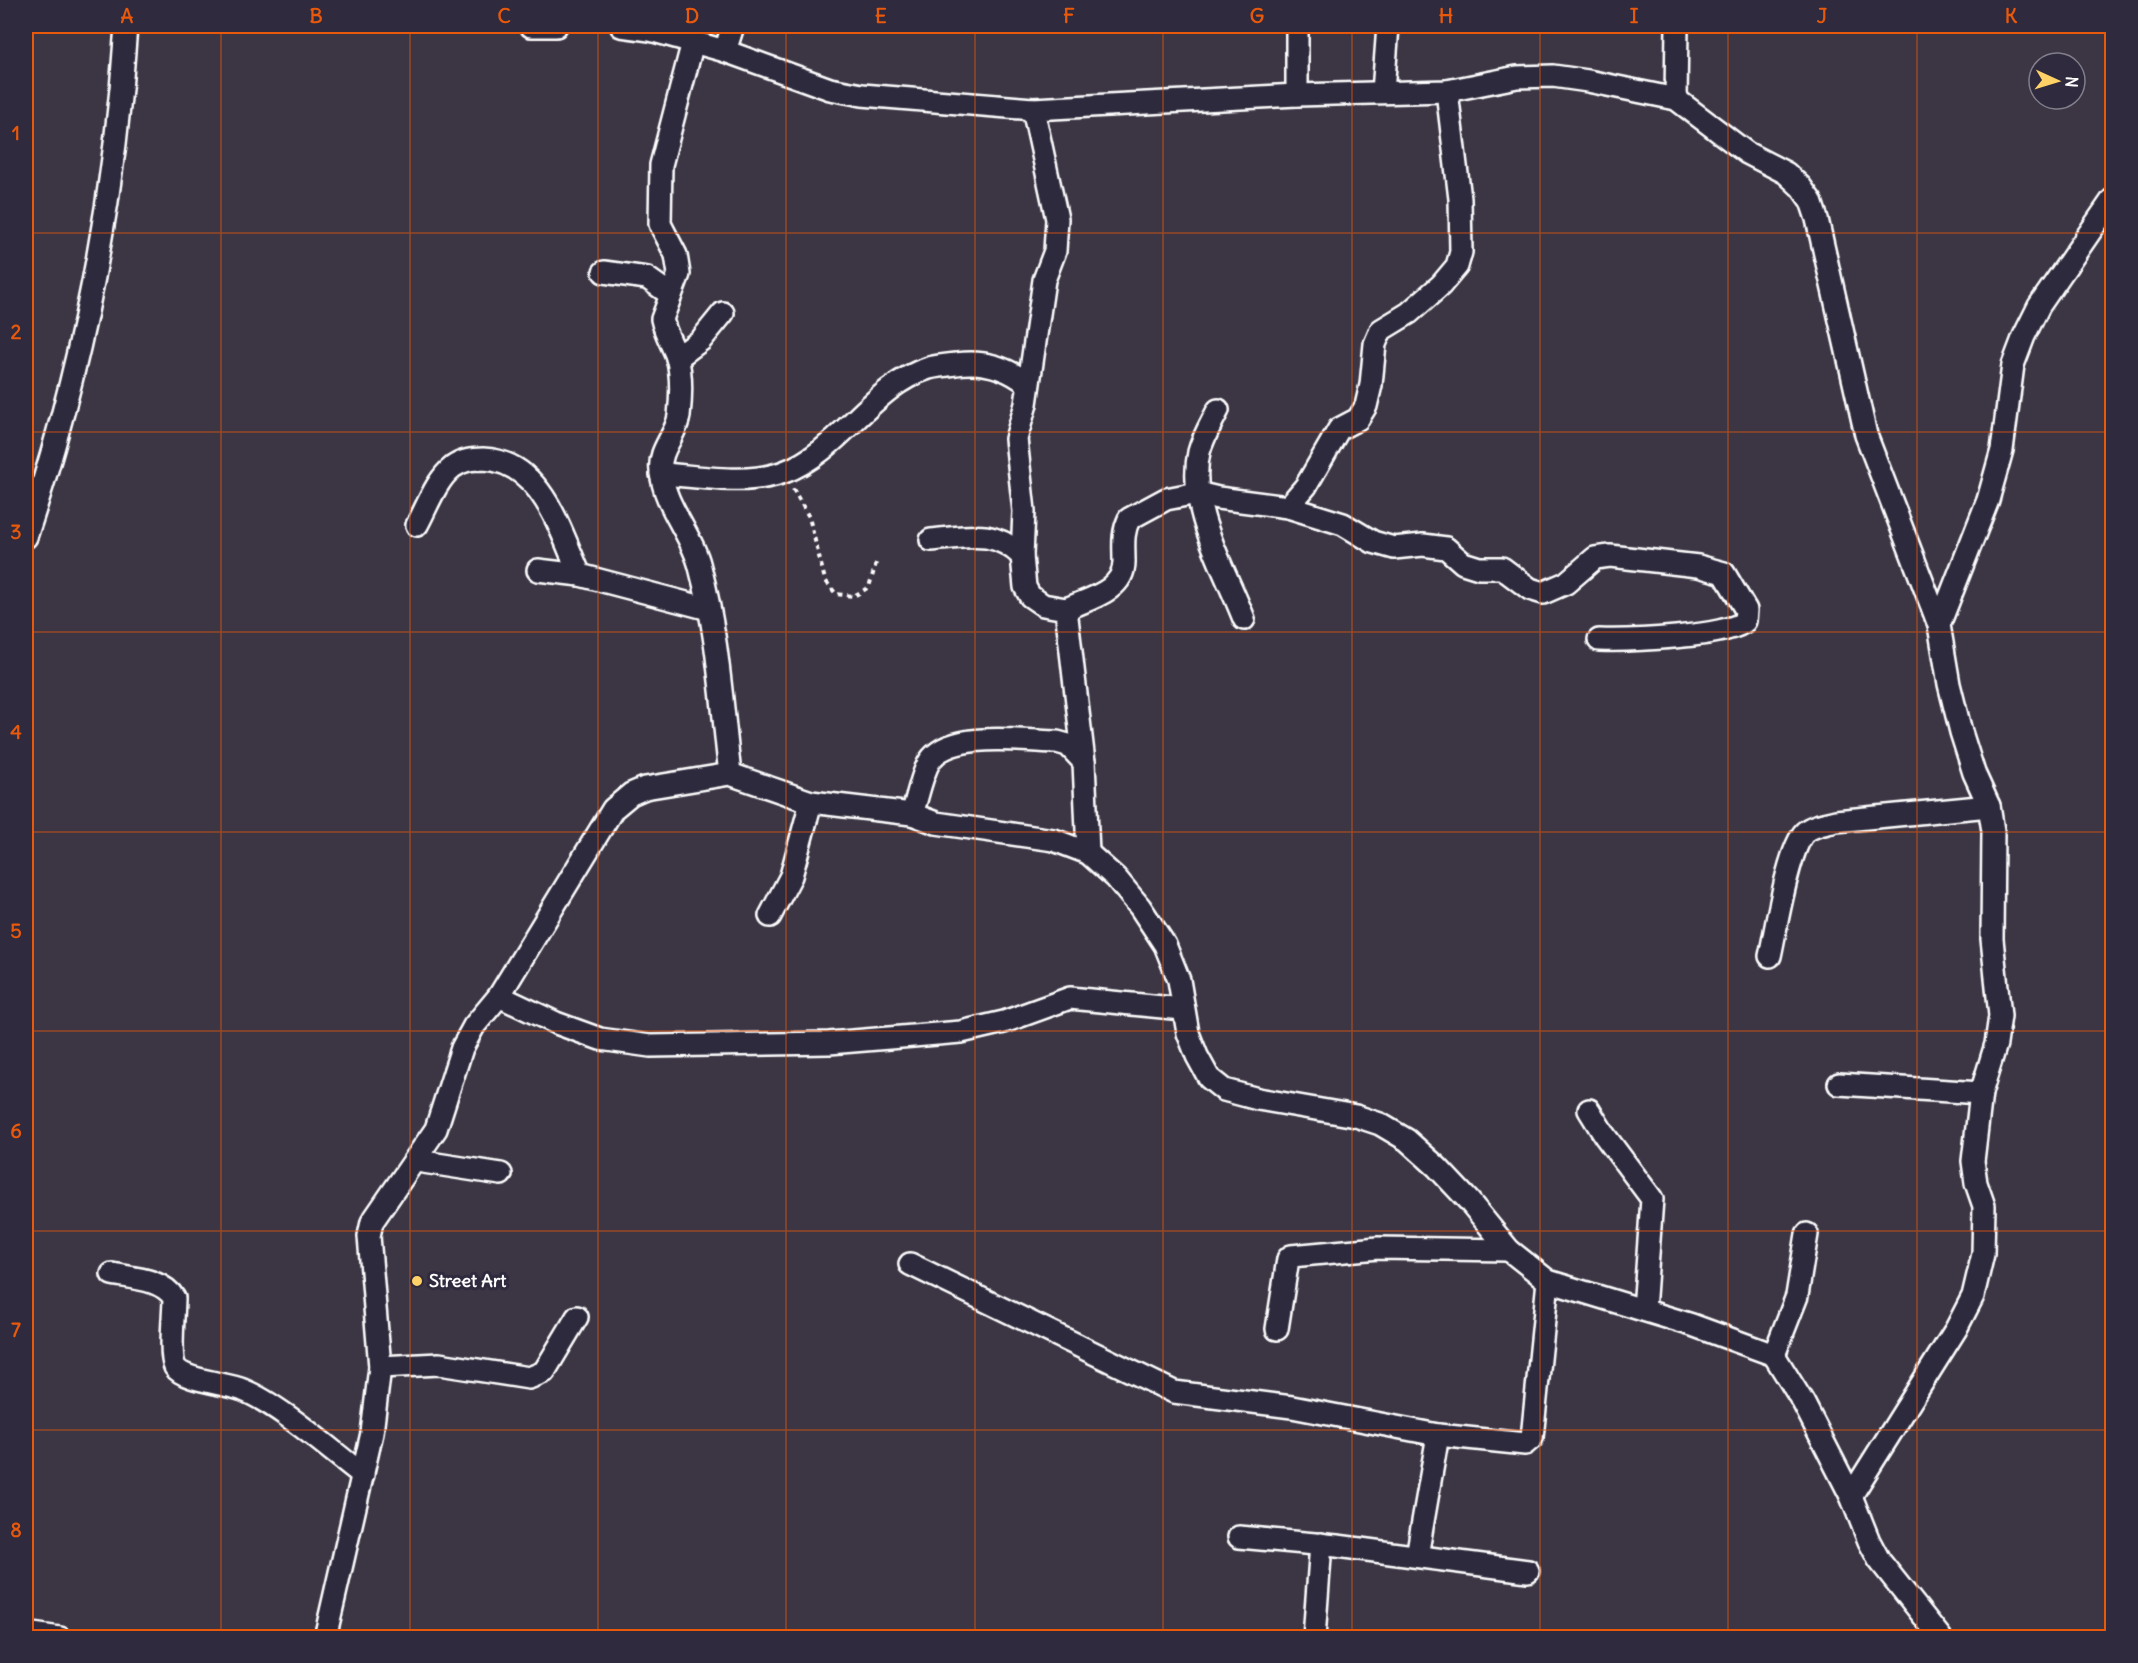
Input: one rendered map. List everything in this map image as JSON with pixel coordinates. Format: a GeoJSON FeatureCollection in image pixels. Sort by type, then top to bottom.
{"type":"FeatureCollection","features":[{"type":"Feature","properties":{"kind":"street"},"geometry":{"type":"LineString","coordinates":[[26,537],[54,452],[87,320],[109,189],[126,26]]}},
{"type":"Feature","properties":{"kind":"street"},"geometry":{"type":"LineString","coordinates":[[531,26],[556,26]]}},
{"type":"Feature","properties":{"kind":"street"},"geometry":{"type":"LineString","coordinates":[[621,26],[689,34],[725,51],[830,89],[862,95],[1032,109],[1297,95],[1447,91],[1517,77],[1552,76],[1676,99],[1747,153],[1786,173],[1801,187],[1811,201],[1817,219],[1866,435],[1939,625],[1948,684],[1961,732],[1974,773],[1989,806],[1995,863],[1992,939],[2000,1016],[1996,1044],[1981,1093],[1973,1161],[1976,1183],[1984,1206],[1983,1254],[1973,1296],[1896,1429],[1851,1496]]}},
{"type":"Feature","properties":{"kind":"street"},"geometry":{"type":"LineString","coordinates":[[725,51],[733,26]]}},
{"type":"Feature","properties":{"kind":"street"},"geometry":{"type":"LineString","coordinates":[[1297,26],[1297,95]]}},
{"type":"Feature","properties":{"kind":"street"},"geometry":{"type":"LineString","coordinates":[[1383,92],[1388,26]]}},
{"type":"Feature","properties":{"kind":"street"},"geometry":{"type":"LineString","coordinates":[[1676,99],[1677,26]]}},
{"type":"Feature","properties":{"kind":"street"},"geometry":{"type":"LineString","coordinates":[[689,34],[661,165],[660,224],[676,255],[678,274],[662,319],[664,330],[677,358],[680,397],[678,420],[660,458],[661,474],[676,516],[696,551],[709,609],[730,774]]}},
{"type":"Feature","properties":{"kind":"street"},"geometry":{"type":"LineString","coordinates":[[1288,507],[1306,486],[1339,429],[1358,418],[1366,406],[1371,385],[1375,344],[1381,330],[1409,313],[1441,285],[1457,266],[1461,252],[1460,200],[1447,91]]}},
{"type":"Feature","properties":{"kind":"street"},"geometry":{"type":"LineString","coordinates":[[1032,109],[1057,219],[1057,235],[1055,251],[1044,280],[1026,404],[1016,439],[1024,511],[1022,556],[1025,587],[1030,596],[1043,605],[1066,609],[1108,590],[1121,579],[1124,564],[1123,541],[1129,519],[1166,499],[1197,493],[1229,500],[1288,507],[1343,524],[1373,542],[1394,548],[1423,545],[1446,548],[1463,563],[1479,568],[1502,568],[1530,589],[1543,593],[1566,583],[1594,558],[1610,556],[1661,560],[1712,568],[1724,573],[1746,610],[1745,621],[1734,628],[1663,638],[1599,640]]}},
{"type":"Feature","properties":{"kind":"street"},"geometry":{"type":"LineString","coordinates":[[1939,625],[1988,500],[2002,450],[2013,365],[2024,336],[2039,306],[2112,200]]}},
{"type":"Feature","properties":{"kind":"street"},"geometry":{"type":"LineString","coordinates":[[604,272],[647,278],[671,295]]}},
{"type":"Feature","properties":{"kind":"street"},"geometry":{"type":"LineString","coordinates":[[677,358],[700,340],[723,313]]}},
{"type":"Feature","properties":{"kind":"street"},"geometry":{"type":"LineString","coordinates":[[661,474],[753,478],[783,472],[814,456],[905,379],[928,368],[968,362],[990,364],[1014,373],[1028,384]]}},
{"type":"Feature","properties":{"kind":"street"},"geometry":{"type":"LineString","coordinates":[[1218,410],[1200,451],[1197,493],[1244,619]]}},
{"type":"Feature","properties":{"kind":"street"},"geometry":{"type":"LineString","coordinates":[[417,525],[440,483],[453,467],[469,459],[495,460],[523,473],[543,494],[580,575]]}},
{"type":"Feature","properties":{"kind":"street"},"geometry":{"type":"LineString","coordinates":[[930,540],[988,535],[1009,544],[1022,556]]}},
{"type":"Feature","properties":{"kind":"street"},"geometry":{"type":"LineString","coordinates":[[538,570],[580,575],[709,609]]}},
{"type":"Feature","properties":{"kind":"street"},"geometry":{"type":"LineString","coordinates":[[1066,609],[1084,762],[1088,853]]}},
{"type":"Feature","properties":{"kind":"street"},"geometry":{"type":"LineString","coordinates":[[912,814],[930,759],[949,745],[964,741],[1057,742],[1068,746],[1084,762]]}},
{"type":"Feature","properties":{"kind":"street"},"geometry":{"type":"LineString","coordinates":[[325,1638],[372,1433],[380,1367],[369,1236],[372,1222],[417,1161],[436,1129],[462,1048],[474,1026],[499,996],[614,809],[631,794],[645,788],[730,774],[811,802],[912,814],[936,823],[1054,840],[1088,853],[1122,885],[1165,945],[1179,980],[1183,1009],[1197,1056],[1209,1078],[1224,1090],[1258,1100],[1356,1116],[1380,1124],[1407,1140],[1437,1167],[1469,1201],[1509,1251],[1548,1281],[1644,1310],[1774,1355],[1803,1402],[1851,1496],[1879,1560],[1941,1638]]}},
{"type":"Feature","properties":{"kind":"street"},"geometry":{"type":"LineString","coordinates":[[770,916],[791,876],[811,802]]}},
{"type":"Feature","properties":{"kind":"street"},"geometry":{"type":"LineString","coordinates":[[1770,957],[1787,879],[1800,839],[1806,831],[1814,826],[1836,821],[1989,806]]}},
{"type":"Feature","properties":{"kind":"street"},"geometry":{"type":"LineString","coordinates":[[499,996],[556,1023],[600,1039],[650,1046],[829,1043],[961,1032],[1004,1022],[1070,999],[1183,1009]]}},
{"type":"Feature","properties":{"kind":"street"},"geometry":{"type":"LineString","coordinates":[[1839,1084],[1981,1093]]}},
{"type":"Feature","properties":{"kind":"street"},"geometry":{"type":"LineString","coordinates":[[1589,1110],[1605,1136],[1652,1199],[1644,1310]]}},
{"type":"Feature","properties":{"kind":"street"},"geometry":{"type":"LineString","coordinates":[[417,1161],[501,1174]]}},
{"type":"Feature","properties":{"kind":"street"},"geometry":{"type":"LineString","coordinates":[[1774,1355],[1797,1296],[1807,1234]]}},
{"type":"Feature","properties":{"kind":"street"},"geometry":{"type":"LineString","coordinates":[[1277,1329],[1288,1259],[1291,1256],[1378,1248],[1509,1251]]}},
{"type":"Feature","properties":{"kind":"street"},"geometry":{"type":"LineString","coordinates":[[910,1264],[1174,1392],[1292,1407],[1438,1435],[1525,1444],[1532,1438],[1548,1281]]}},
{"type":"Feature","properties":{"kind":"street"},"geometry":{"type":"LineString","coordinates":[[112,1274],[156,1284],[170,1292],[174,1298],[173,1357],[177,1370],[186,1376],[218,1382],[256,1396],[363,1475]]}},
{"type":"Feature","properties":{"kind":"street"},"geometry":{"type":"LineString","coordinates":[[380,1367],[439,1364],[530,1378],[544,1372],[577,1317]]}},
{"type":"Feature","properties":{"kind":"street"},"geometry":{"type":"LineString","coordinates":[[1418,1556],[1438,1435]]}},
{"type":"Feature","properties":{"kind":"street"},"geometry":{"type":"LineString","coordinates":[[1239,1537],[1321,1544],[1528,1571]]}},
{"type":"Feature","properties":{"kind":"street"},"geometry":{"type":"LineString","coordinates":[[1314,1638],[1321,1544]]}},
{"type":"Feature","properties":{"kind":"street"},"geometry":{"type":"LineString","coordinates":[[26,1632],[60,1638]]}},
{"type":"Feature","properties":{"kind":"path"},"geometry":{"type":"LineString","coordinates":[[783,472],[809,517],[825,580],[836,594],[854,596],[869,587],[877,560]]}},
{"type":"Feature","properties":{"kind":"place","name":"Street Art"},"geometry":{"type":"Point","coordinates":[417,1281]}}]}
